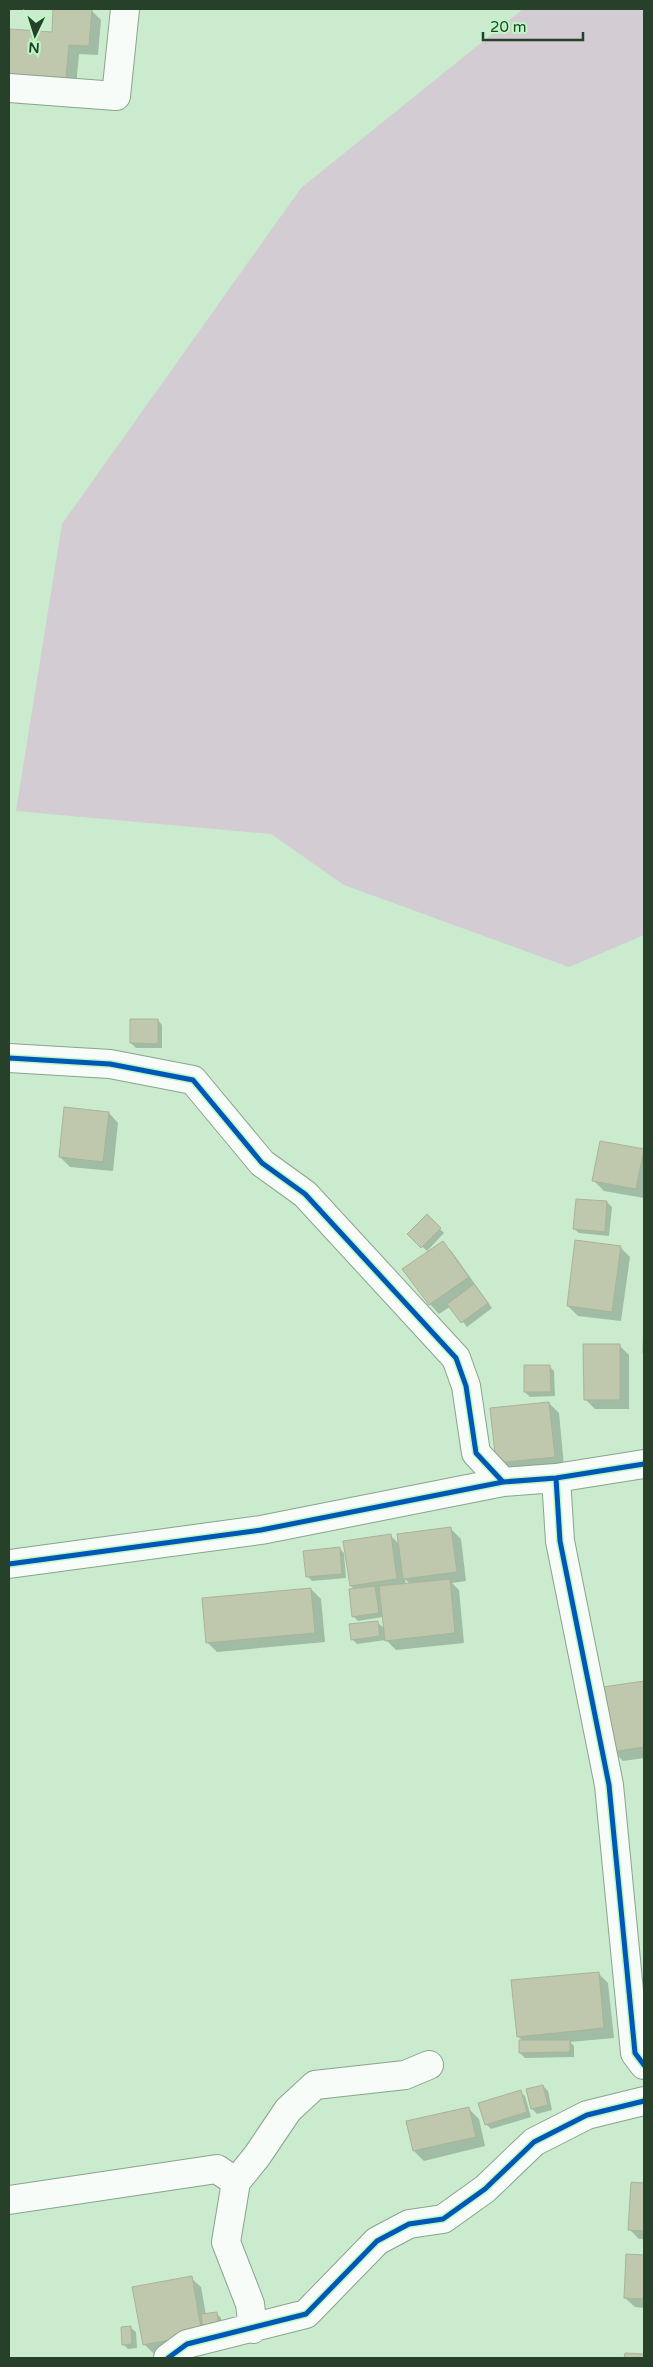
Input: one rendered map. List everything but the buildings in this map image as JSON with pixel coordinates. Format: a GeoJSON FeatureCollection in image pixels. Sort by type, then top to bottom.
{"type":"FeatureCollection","features":[{"type":"Feature","properties":{"kind":"street"},"geometry":{"type":"LineString","coordinates":[[9,88],[116,96],[125,9]]}},
{"type":"Feature","properties":{"kind":"street"},"geometry":{"type":"LineString","coordinates":[[9,1058],[110,1064],[193,1080],[262,1163],[304,1194],[456,1358],[466,1386],[476,1453],[503,1482]]}},
{"type":"Feature","properties":{"kind":"street"},"geometry":{"type":"LineString","coordinates":[[9,1564],[261,1530],[503,1482],[556,1478],[644,1464]]}},
{"type":"Feature","properties":{"kind":"street"},"geometry":{"type":"LineString","coordinates":[[556,1478],[560,1541],[608,1785],[635,2054],[644,2064]]}},
{"type":"Feature","properties":{"kind":"street"},"geometry":{"type":"LineString","coordinates":[[253,2329],[250,2304],[226,2242],[236,2182],[257,2156],[288,2110],[315,2085],[405,2075],[429,2065]]}},
{"type":"Feature","properties":{"kind":"street"},"geometry":{"type":"LineString","coordinates":[[168,2358],[187,2344],[253,2329],[306,2314],[377,2241],[409,2224],[443,2219],[485,2189],[534,2142],[587,2115],[644,2102]]}},
{"type":"Feature","properties":{"kind":"street"},"geometry":{"type":"LineString","coordinates":[[9,2200],[217,2169],[236,2182]]}},
{"type":"Feature","properties":{"kind":"shaded area"},"geometry":{"type":"Polygon","coordinates":[[[523,9],[644,9],[644,935],[569,967],[344,885],[271,834],[16,811],[62,524],[301,188],[523,9]]]}},
{"type":"Feature","properties":{"kind":"cycle path"},"geometry":{"type":"LineString","coordinates":[[9,1058],[110,1064],[193,1080],[262,1163],[305,1194],[456,1358],[466,1386],[476,1453],[503,1482]]}},
{"type":"Feature","properties":{"kind":"cycle path"},"geometry":{"type":"LineString","coordinates":[[9,1564],[261,1530],[503,1482],[556,1478],[644,1464]]}},
{"type":"Feature","properties":{"kind":"cycle path"},"geometry":{"type":"LineString","coordinates":[[556,1478],[560,1541],[609,1785],[635,2053],[644,2065]]}},
{"type":"Feature","properties":{"kind":"cycle path"},"geometry":{"type":"LineString","coordinates":[[168,2358],[187,2344],[306,2314],[377,2241],[409,2224],[443,2219],[485,2189],[534,2142],[587,2115],[644,2101]]}}]}
